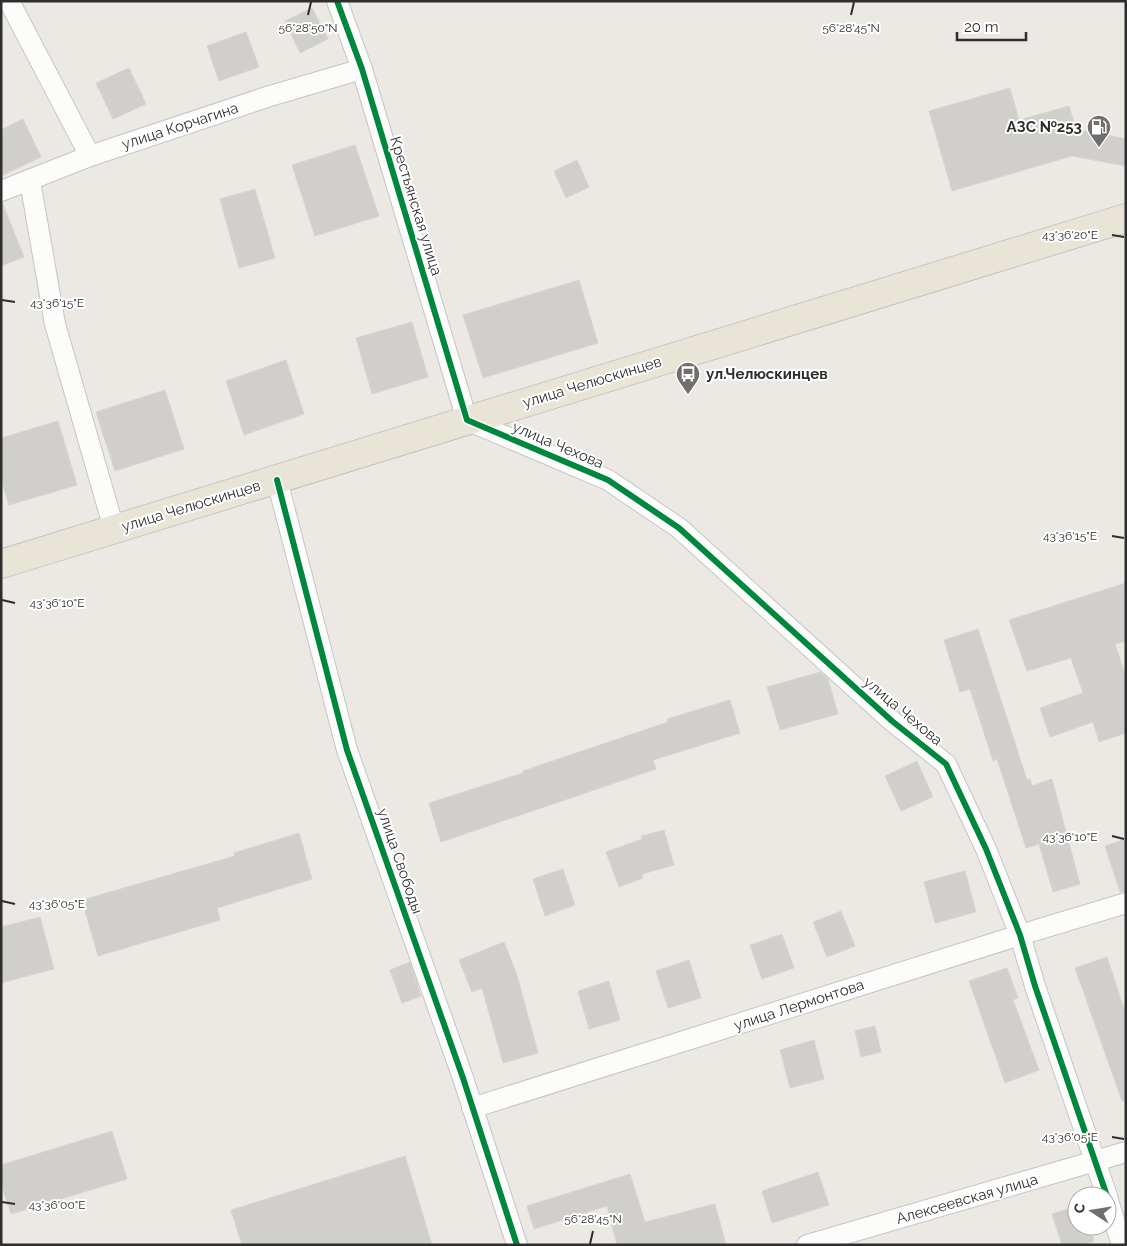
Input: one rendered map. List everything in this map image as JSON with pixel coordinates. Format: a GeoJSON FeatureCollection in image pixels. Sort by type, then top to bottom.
{"type":"FeatureCollection","features":[{"type":"Feature","properties":{"kind":"main road","name":"улица Челюскинцев"},"geometry":{"type":"LineString","coordinates":[[1,564],[1126,218]]}},
{"type":"Feature","properties":{"kind":"street"},"geometry":{"type":"LineString","coordinates":[[9,1],[90,156]]}},
{"type":"Feature","properties":{"kind":"street","name":"Крестьянская улица"},"geometry":{"type":"LineString","coordinates":[[337,1],[362,69],[467,420]]}},
{"type":"Feature","properties":{"kind":"street","name":"улица Корчагина"},"geometry":{"type":"LineString","coordinates":[[1,191],[90,156],[270,96],[362,69]]}},
{"type":"Feature","properties":{"kind":"street"},"geometry":{"type":"LineString","coordinates":[[30,181],[55,324],[114,529]]}},
{"type":"Feature","properties":{"kind":"street","name":"улица Чехова"},"geometry":{"type":"LineString","coordinates":[[467,420],[608,480],[679,528],[892,721],[946,764],[986,849],[1020,934],[1035,986],[1103,1186]]}},
{"type":"Feature","properties":{"kind":"street","name":"улица Свободы"},"geometry":{"type":"LineString","coordinates":[[277,480],[347,750],[472,1108],[517,1245]]}},
{"type":"Feature","properties":{"kind":"street","name":"улица Лермонтова"},"geometry":{"type":"LineString","coordinates":[[472,1108],[1020,934],[1126,903]]}},
{"type":"Feature","properties":{"kind":"street","name":"Алексеевская улица"},"geometry":{"type":"LineString","coordinates":[[807,1245],[1126,1152]]}},
{"type":"Feature","properties":{"kind":"street","name":"улица Чехова"},"geometry":{"type":"LineString","coordinates":[[1117,1229],[1122,1245]]}},
{"type":"Feature","properties":{"kind":"building"},"geometry":{"type":"Polygon","coordinates":[[[312,8],[328,39],[300,53],[285,21],[312,8]]]}},
{"type":"Feature","properties":{"kind":"building"},"geometry":{"type":"Polygon","coordinates":[[[246,32],[259,67],[219,81],[207,46],[246,32]]]}},
{"type":"Feature","properties":{"kind":"building"},"geometry":{"type":"Polygon","coordinates":[[[129,68],[146,104],[113,119],[96,83],[129,68]]]}},
{"type":"Feature","properties":{"kind":"building"},"geometry":{"type":"Polygon","coordinates":[[[1010,88],[1019,120],[1069,106],[1076,129],[1126,139],[1126,166],[1072,156],[952,191],[929,111],[1010,88]]]}},
{"type":"Feature","properties":{"kind":"building"},"geometry":{"type":"Polygon","coordinates":[[[23,119],[41,157],[1,176],[1,130],[23,119]]]}},
{"type":"Feature","properties":{"kind":"building"},"geometry":{"type":"Polygon","coordinates":[[[355,145],[379,216],[315,236],[292,165],[355,145]]]}},
{"type":"Feature","properties":{"kind":"building"},"geometry":{"type":"Polygon","coordinates":[[[577,160],[589,187],[566,198],[554,171],[577,160]]]}},
{"type":"Feature","properties":{"kind":"building"},"geometry":{"type":"Polygon","coordinates":[[[255,189],[275,258],[239,268],[220,199],[255,189]]]}},
{"type":"Feature","properties":{"kind":"building"},"geometry":{"type":"Polygon","coordinates":[[[1,203],[24,257],[1,266],[1,203]]]}},
{"type":"Feature","properties":{"kind":"building"},"geometry":{"type":"Polygon","coordinates":[[[579,280],[598,343],[483,378],[463,315],[579,280]]]}},
{"type":"Feature","properties":{"kind":"building"},"geometry":{"type":"Polygon","coordinates":[[[412,322],[428,377],[372,394],[356,338],[412,322]]]}},
{"type":"Feature","properties":{"kind":"building"},"geometry":{"type":"Polygon","coordinates":[[[286,360],[304,414],[244,435],[226,381],[286,360]]]}},
{"type":"Feature","properties":{"kind":"building"},"geometry":{"type":"Polygon","coordinates":[[[165,390],[184,449],[115,471],[96,412],[165,390]]]}},
{"type":"Feature","properties":{"kind":"building"},"geometry":{"type":"Polygon","coordinates":[[[58,421],[77,485],[9,505],[1,479],[1,438],[58,421]]]}},
{"type":"Feature","properties":{"kind":"building"},"geometry":{"type":"Polygon","coordinates":[[[1126,583],[1126,641],[1115,644],[1126,677],[1126,733],[1099,742],[1093,722],[1050,737],[1040,708],[1083,693],[1071,658],[1027,671],[1009,620],[1126,583]]]}},
{"type":"Feature","properties":{"kind":"building"},"geometry":{"type":"Polygon","coordinates":[[[978,629],[1027,780],[1030,779],[1032,786],[1052,779],[1080,884],[1053,892],[1039,844],[1026,848],[997,759],[993,761],[970,689],[960,692],[944,640],[978,629]]]}},
{"type":"Feature","properties":{"kind":"building"},"geometry":{"type":"Polygon","coordinates":[[[820,672],[828,679],[838,714],[780,730],[767,687],[820,672]]]}},
{"type":"Feature","properties":{"kind":"building"},"geometry":{"type":"Polygon","coordinates":[[[730,700],[740,733],[653,760],[656,769],[441,842],[429,803],[523,773],[523,771],[668,722],[667,719],[730,700]]]}},
{"type":"Feature","properties":{"kind":"building"},"geometry":{"type":"Polygon","coordinates":[[[917,761],[933,797],[901,811],[885,776],[917,761]]]}},
{"type":"Feature","properties":{"kind":"building"},"geometry":{"type":"Polygon","coordinates":[[[664,830],[674,865],[642,874],[643,878],[619,887],[606,852],[642,839],[641,836],[664,830]]]}},
{"type":"Feature","properties":{"kind":"building"},"geometry":{"type":"Polygon","coordinates":[[[299,833],[312,879],[217,908],[220,920],[98,956],[82,900],[235,856],[234,853],[299,833]]]}},
{"type":"Feature","properties":{"kind":"building"},"geometry":{"type":"Polygon","coordinates":[[[1126,839],[1126,891],[1120,892],[1105,846],[1126,839]]]}},
{"type":"Feature","properties":{"kind":"building"},"geometry":{"type":"Polygon","coordinates":[[[563,869],[575,905],[545,916],[533,879],[563,869]]]}},
{"type":"Feature","properties":{"kind":"building"},"geometry":{"type":"Polygon","coordinates":[[[965,871],[976,912],[935,923],[924,882],[965,871]]]}},
{"type":"Feature","properties":{"kind":"building"},"geometry":{"type":"Polygon","coordinates":[[[841,911],[855,946],[827,957],[813,922],[841,911]]]}},
{"type":"Feature","properties":{"kind":"building"},"geometry":{"type":"Polygon","coordinates":[[[40,917],[54,969],[1,983],[1,927],[40,917]]]}},
{"type":"Feature","properties":{"kind":"building"},"geometry":{"type":"Polygon","coordinates":[[[782,934],[794,968],[762,979],[750,945],[782,934]]]}},
{"type":"Feature","properties":{"kind":"building"},"geometry":{"type":"Polygon","coordinates":[[[504,942],[517,975],[538,1053],[503,1063],[482,988],[472,992],[459,960],[504,942]]]}},
{"type":"Feature","properties":{"kind":"building"},"geometry":{"type":"Polygon","coordinates":[[[1107,957],[1126,1015],[1126,1100],[1122,1101],[1075,968],[1107,957]]]}},
{"type":"Feature","properties":{"kind":"building"},"geometry":{"type":"Polygon","coordinates":[[[689,960],[701,998],[668,1008],[656,971],[689,960]]]}},
{"type":"Feature","properties":{"kind":"building"},"geometry":{"type":"Polygon","coordinates":[[[410,962],[421,996],[402,1003],[390,970],[410,962]]]}},
{"type":"Feature","properties":{"kind":"building"},"geometry":{"type":"Polygon","coordinates":[[[1007,968],[1018,998],[1013,1000],[1039,1070],[1005,1083],[969,981],[1007,968]]]}},
{"type":"Feature","properties":{"kind":"building"},"geometry":{"type":"Polygon","coordinates":[[[609,981],[620,1020],[589,1029],[578,991],[609,981]]]}},
{"type":"Feature","properties":{"kind":"building"},"geometry":{"type":"Polygon","coordinates":[[[875,1026],[881,1052],[861,1057],[855,1031],[875,1026]]]}},
{"type":"Feature","properties":{"kind":"building"},"geometry":{"type":"Polygon","coordinates":[[[814,1040],[824,1079],[790,1088],[780,1050],[814,1040]]]}},
{"type":"Feature","properties":{"kind":"building"},"geometry":{"type":"Polygon","coordinates":[[[112,1131],[127,1179],[11,1214],[1,1184],[1,1165],[112,1131]]]}},
{"type":"Feature","properties":{"kind":"building"},"geometry":{"type":"Polygon","coordinates":[[[405,1156],[432,1245],[242,1245],[231,1210],[405,1156]]]}},
{"type":"Feature","properties":{"kind":"building"},"geometry":{"type":"Polygon","coordinates":[[[818,1172],[829,1205],[772,1223],[762,1191],[818,1172]]]}},
{"type":"Feature","properties":{"kind":"building"},"geometry":{"type":"Polygon","coordinates":[[[630,1174],[645,1222],[715,1204],[726,1245],[617,1245],[607,1206],[534,1229],[527,1206],[630,1174]]]}},
{"type":"Feature","properties":{"kind":"building"},"geometry":{"type":"Polygon","coordinates":[[[1067,1209],[1067,1236],[1093,1236],[1094,1241],[1082,1245],[1062,1245],[1052,1214],[1067,1209]]]}},
{"type":"Feature","properties":{"kind":"cycle path"},"geometry":{"type":"LineString","coordinates":[[337,1],[362,69],[467,420],[608,480],[679,528],[892,721],[946,764],[986,849],[1020,935],[1035,986],[1104,1186]]}},
{"type":"Feature","properties":{"kind":"cycle path"},"geometry":{"type":"LineString","coordinates":[[277,480],[347,750],[463,1078],[517,1245]]}},
{"type":"Feature","properties":{"kind":"place","name":"АЗС №253"},"geometry":{"type":"Point","coordinates":[1099,148]}},
{"type":"Feature","properties":{"kind":"place","name":"ул.Челюскинцев"},"geometry":{"type":"Point","coordinates":[688,395]}}]}
